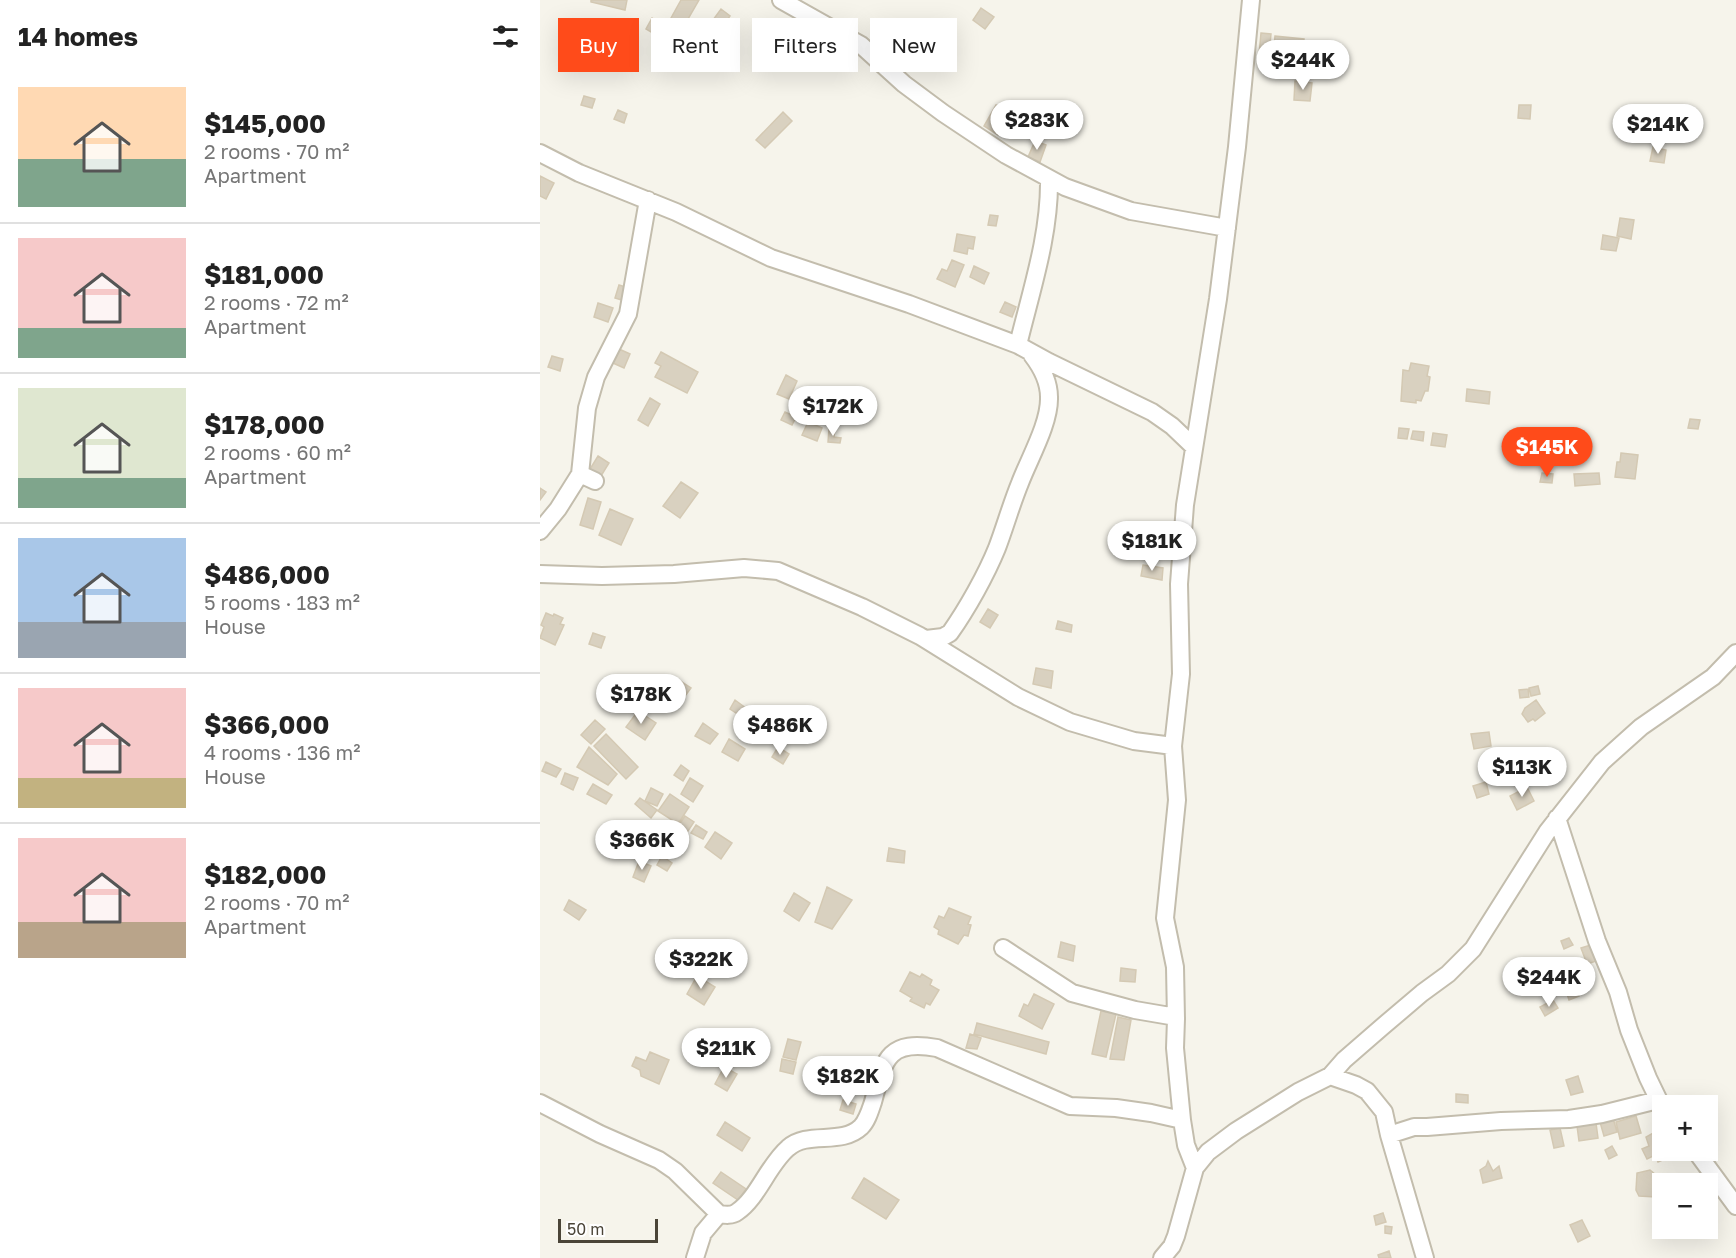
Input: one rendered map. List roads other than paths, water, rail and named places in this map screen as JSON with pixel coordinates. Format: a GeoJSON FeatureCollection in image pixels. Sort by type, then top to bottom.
{"type":"FeatureCollection","features":[{"type":"Feature","properties":{"kind":"street"},"geometry":{"type":"LineString","coordinates":[[781,0],[861,45],[904,84],[943,113],[1006,155],[1049,179],[1086,196],[1131,211],[1227,228]]}},
{"type":"Feature","properties":{"kind":"street"},"geometry":{"type":"LineString","coordinates":[[1196,1168],[1186,1145],[1182,1120],[1175,1048],[1175,967],[1165,918],[1177,800],[1173,746],[1181,674],[1179,584],[1181,546],[1194,447],[1237,147],[1251,0]]}},
{"type":"Feature","properties":{"kind":"street"},"geometry":{"type":"LineString","coordinates":[[540,153],[579,173],[648,200],[771,258],[909,304],[1023,347],[1152,412],[1172,426],[1194,447]]}},
{"type":"Feature","properties":{"kind":"street"},"geometry":{"type":"LineString","coordinates":[[1023,347],[1042,241],[1049,179]]}},
{"type":"Feature","properties":{"kind":"street"},"geometry":{"type":"LineString","coordinates":[[540,531],[587,478],[587,408],[598,371],[628,314],[648,200]]}},
{"type":"Feature","properties":{"kind":"street"},"geometry":{"type":"LineString","coordinates":[[926,639],[943,637],[950,633],[977,587],[996,550],[1043,426],[1050,399],[1048,383],[1040,367],[1023,347]]}},
{"type":"Feature","properties":{"kind":"street"},"geometry":{"type":"LineString","coordinates":[[540,574],[602,576],[674,574],[744,568],[768,569],[862,607],[926,639],[985,678],[1070,722],[1134,741],[1173,746]]}},
{"type":"Feature","properties":{"kind":"street"},"geometry":{"type":"LineString","coordinates":[[1186,1145],[1195,1154],[1201,1155],[1304,1089],[1330,1076],[1344,1060],[1422,993],[1448,974],[1473,949],[1557,818],[1602,762],[1641,727],[1713,677],[1736,653]]}},
{"type":"Feature","properties":{"kind":"street"},"geometry":{"type":"LineString","coordinates":[[1557,818],[1629,1030],[1657,1095]]}},
{"type":"Feature","properties":{"kind":"street"},"geometry":{"type":"LineString","coordinates":[[1003,948],[1072,993],[1135,1010],[1176,1017]]}},
{"type":"Feature","properties":{"kind":"street"},"geometry":{"type":"LineString","coordinates":[[695,1258],[703,1233],[719,1214],[736,1213],[750,1198],[781,1154],[792,1144],[845,1135],[862,1126],[872,1107],[884,1063],[892,1053],[906,1046],[921,1045],[937,1048],[1070,1106],[1116,1108],[1182,1120]]}},
{"type":"Feature","properties":{"kind":"street"},"geometry":{"type":"LineString","coordinates":[[1330,1076],[1367,1091],[1384,1112],[1425,1258]]}},
{"type":"Feature","properties":{"kind":"street"},"geometry":{"type":"LineString","coordinates":[[540,1103],[600,1134],[659,1160],[719,1214]]}},
{"type":"Feature","properties":{"kind":"street"},"geometry":{"type":"LineString","coordinates":[[1389,1135],[1414,1126],[1445,1126],[1501,1120],[1569,1119],[1652,1105]]}},
{"type":"Feature","properties":{"kind":"street"},"geometry":{"type":"LineString","coordinates":[[1162,1258],[1172,1246],[1176,1236],[1196,1168],[1214,1146]]}},
{"type":"Feature","properties":{"kind":"street"},"geometry":{"type":"LineString","coordinates":[[1703,1161],[1736,1206]]}},
{"type":"Feature","properties":{"kind":"street"},"geometry":{"type":"LineString","coordinates":[[1176,1236],[1183,1258]]}}]}
